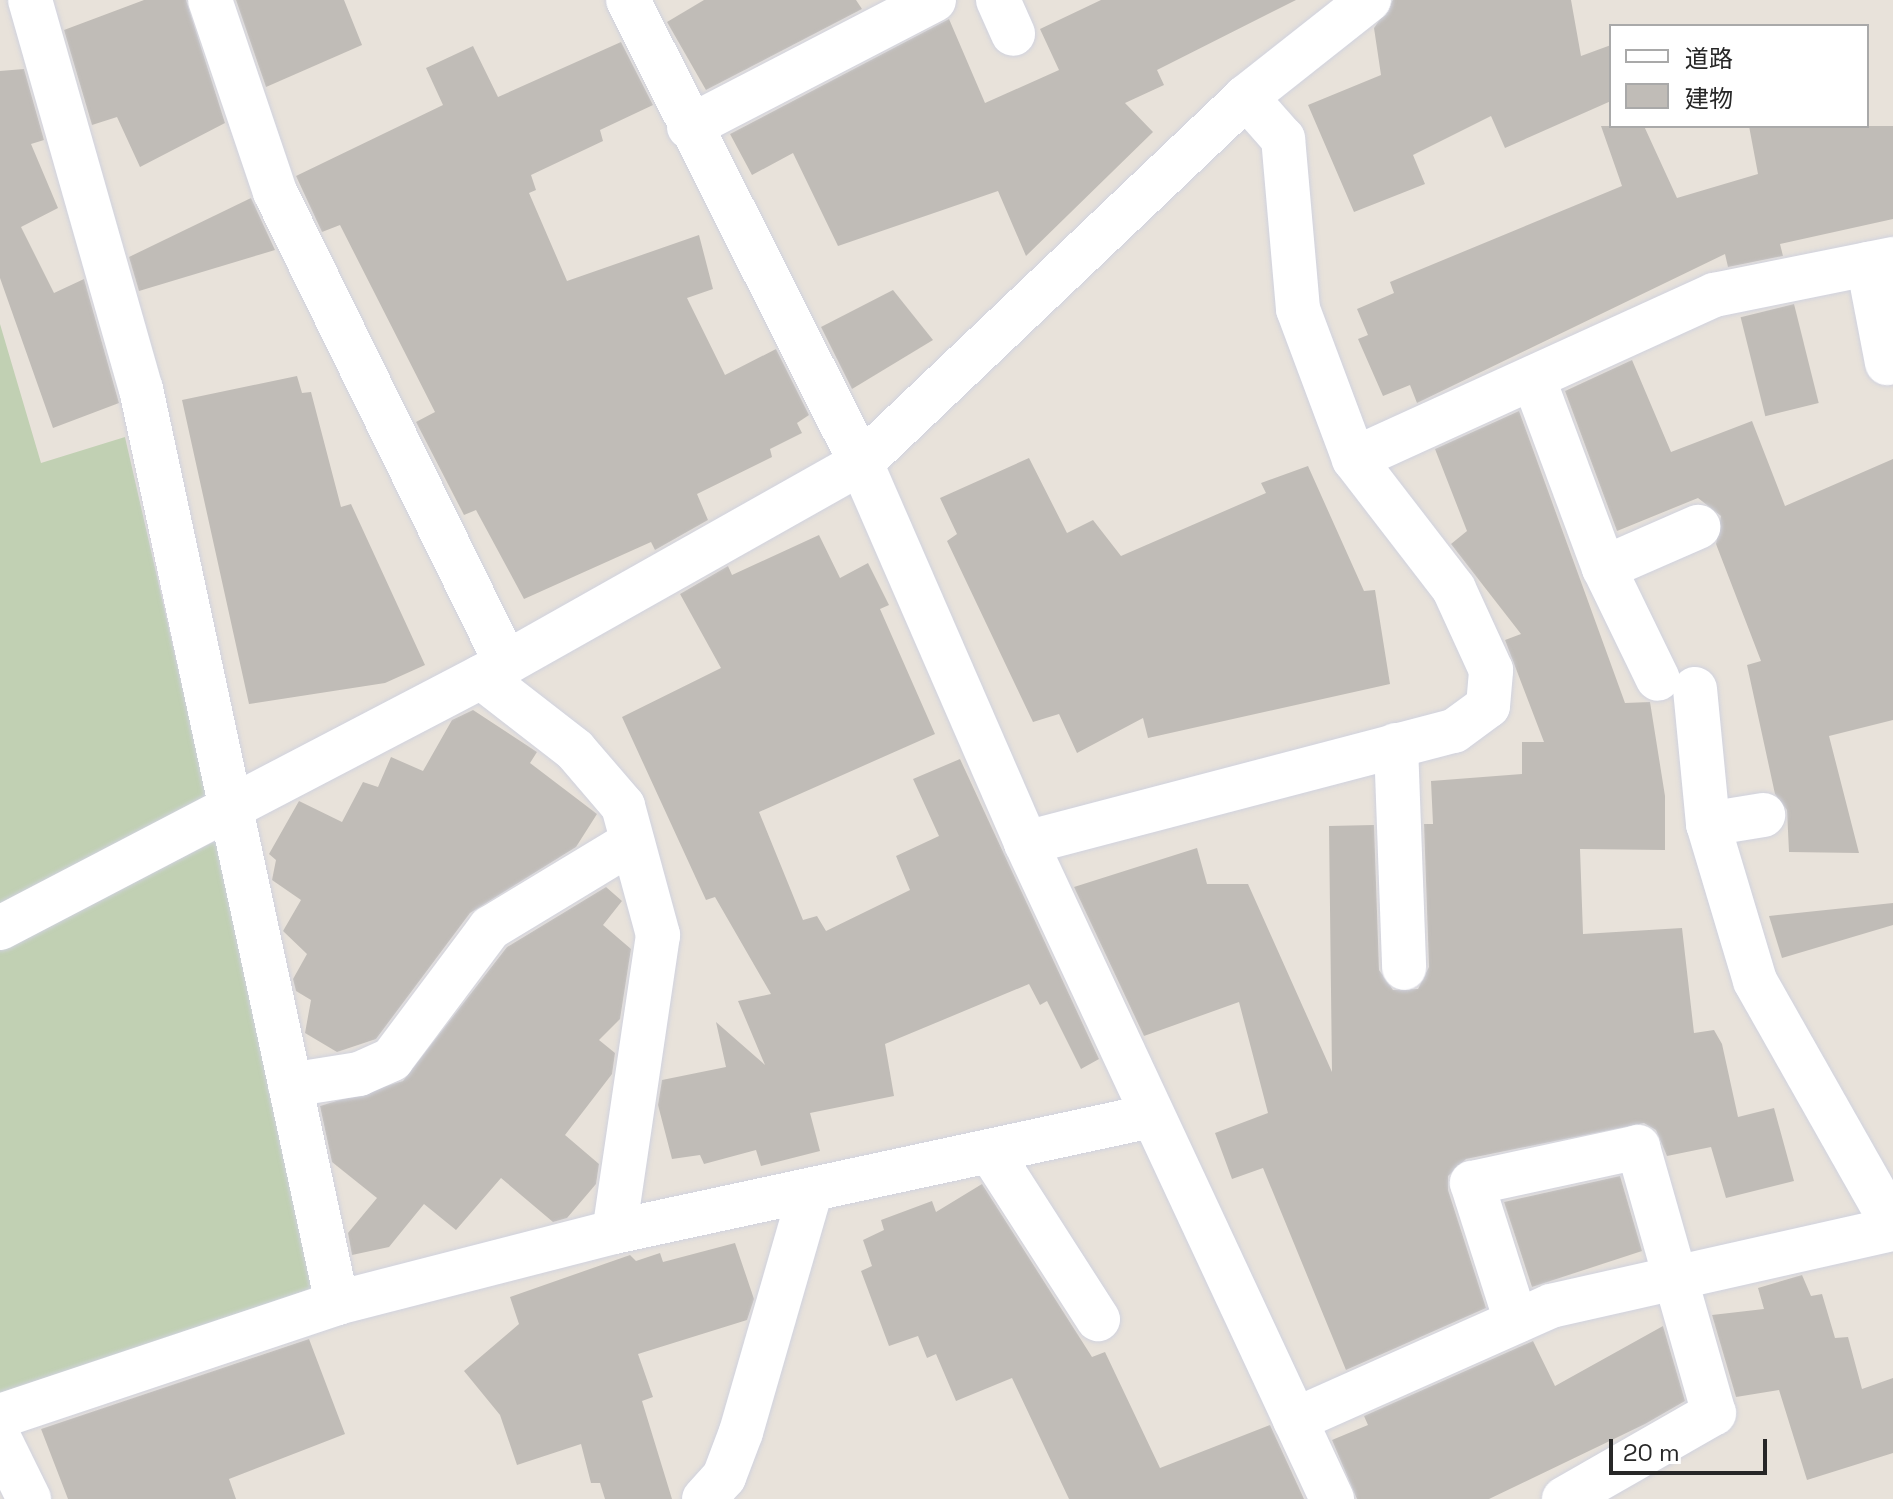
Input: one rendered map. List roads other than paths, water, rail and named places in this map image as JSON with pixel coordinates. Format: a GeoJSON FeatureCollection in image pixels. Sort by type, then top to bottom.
{"type":"FeatureCollection","features":[{"type":"Feature","properties":{"kind":"street"},"geometry":{"type":"LineString","coordinates":[[30,0],[141,389],[337,1303]]}},
{"type":"Feature","properties":{"kind":"street"},"geometry":{"type":"LineString","coordinates":[[210,0],[275,192],[494,670],[575,750],[623,806],[658,935],[614,1232]]}},
{"type":"Feature","properties":{"kind":"street"},"geometry":{"type":"LineString","coordinates":[[628,0],[689,127],[861,463],[1026,843],[1332,1499]]}},
{"type":"Feature","properties":{"kind":"street"},"geometry":{"type":"LineString","coordinates":[[689,127],[934,0]]}},
{"type":"Feature","properties":{"kind":"street"},"geometry":{"type":"LineString","coordinates":[[0,928],[232,811],[494,670],[861,463],[1246,97],[1369,0]]}},
{"type":"Feature","properties":{"kind":"street"},"geometry":{"type":"LineString","coordinates":[[1026,843],[1473,723],[1488,706],[1491,670],[1454,589],[1354,459],[1298,309],[1283,139],[1246,97]]}},
{"type":"Feature","properties":{"kind":"street"},"geometry":{"type":"LineString","coordinates":[[1354,459],[1534,380],[1714,295],[1881,262],[1887,363]]}},
{"type":"Feature","properties":{"kind":"street"},"geometry":{"type":"LineString","coordinates":[[1295,1420],[1516,1321],[1678,1276],[1893,1227],[1755,981],[1708,824],[1676,684],[1604,568],[1534,380]]}},
{"type":"Feature","properties":{"kind":"street"},"geometry":{"type":"LineString","coordinates":[[1604,568],[1698,527]]}},
{"type":"Feature","properties":{"kind":"street"},"geometry":{"type":"LineString","coordinates":[[1396,745],[1404,968]]}},
{"type":"Feature","properties":{"kind":"street"},"geometry":{"type":"LineString","coordinates":[[1708,824],[1763,815]]}},
{"type":"Feature","properties":{"kind":"street"},"geometry":{"type":"LineString","coordinates":[[290,1085],[359,1074],[392,1059],[490,928],[632,842]]}},
{"type":"Feature","properties":{"kind":"street"},"geometry":{"type":"LineString","coordinates":[[0,1416],[337,1303],[614,1232],[1151,1116]]}},
{"type":"Feature","properties":{"kind":"street"},"geometry":{"type":"LineString","coordinates":[[1516,1321],[1472,1183],[1638,1147],[1678,1276],[1714,1413],[1564,1499]]}},
{"type":"Feature","properties":{"kind":"street"},"geometry":{"type":"LineString","coordinates":[[990,1151],[1098,1319]]}},
{"type":"Feature","properties":{"kind":"street"},"geometry":{"type":"LineString","coordinates":[[704,1499],[724,1477],[741,1432],[811,1190]]}},
{"type":"Feature","properties":{"kind":"street"},"geometry":{"type":"LineString","coordinates":[[0,1440],[29,1499]]}}]}
